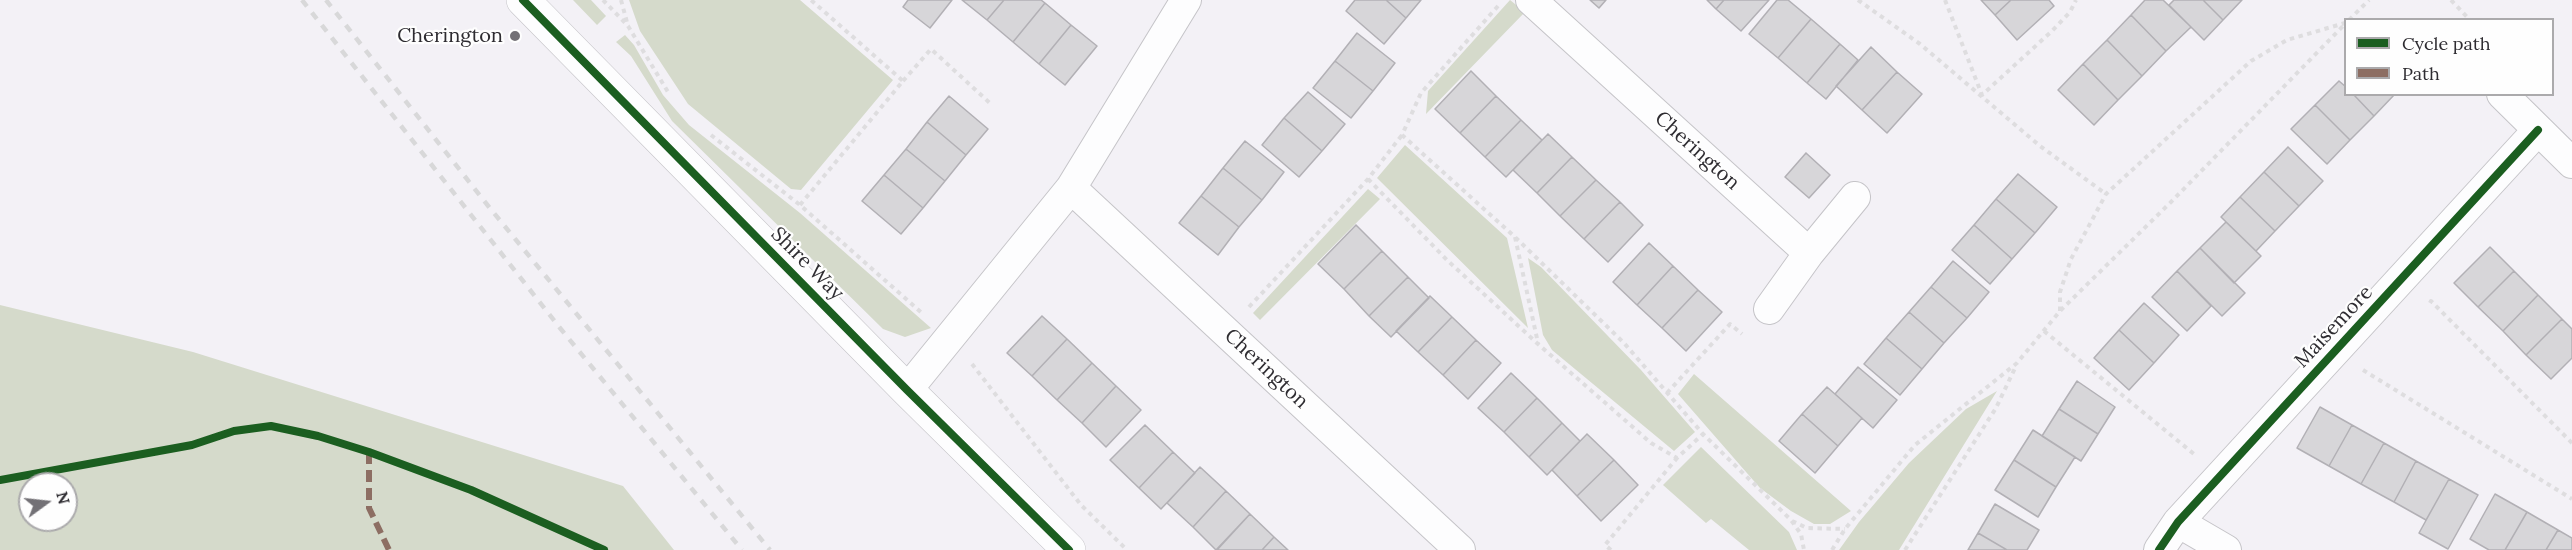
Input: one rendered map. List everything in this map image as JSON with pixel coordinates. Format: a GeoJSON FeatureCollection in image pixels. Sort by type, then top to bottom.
{"type":"FeatureCollection","features":[{"type":"Feature","properties":{"kind":"street","name":"Shire Way"},"geometry":{"type":"LineString","coordinates":[[523,0],[907,390],[1069,550]]}},
{"type":"Feature","properties":{"kind":"street"},"geometry":{"type":"LineString","coordinates":[[907,390],[1071,188],[1186,0]]}},
{"type":"Feature","properties":{"kind":"street","name":"Cherington"},"geometry":{"type":"LineString","coordinates":[[1531,0],[1809,253]]}},
{"type":"Feature","properties":{"kind":"street"},"geometry":{"type":"LineString","coordinates":[[2504,96],[2572,163]]}},
{"type":"Feature","properties":{"kind":"street","name":"Maisemore"},"geometry":{"type":"LineString","coordinates":[[2159,550],[2178,522],[2538,130]]}},
{"type":"Feature","properties":{"kind":"street","name":"Cherington"},"geometry":{"type":"LineString","coordinates":[[1071,188],[1460,550]]}},
{"type":"Feature","properties":{"kind":"street"},"geometry":{"type":"LineString","coordinates":[[1769,309],[1809,253],[1855,197]]}},
{"type":"Feature","properties":{"kind":"street"},"geometry":{"type":"LineString","coordinates":[[2178,522],[2226,550]]}},
{"type":"Feature","properties":{"kind":"path"},"geometry":{"type":"LineString","coordinates":[[603,0],[628,26],[670,96]]}},
{"type":"Feature","properties":{"kind":"path"},"geometry":{"type":"LineString","coordinates":[[621,0],[628,26]]}},
{"type":"Feature","properties":{"kind":"path"},"geometry":{"type":"LineString","coordinates":[[812,0],[903,81]]}},
{"type":"Feature","properties":{"kind":"path"},"geometry":{"type":"LineString","coordinates":[[1226,332],[1368,179],[1402,135],[1421,93],[1504,0]]}},
{"type":"Feature","properties":{"kind":"path"},"geometry":{"type":"LineString","coordinates":[[1858,0],[1920,44],[1982,94],[2040,146],[2106,194]]}},
{"type":"Feature","properties":{"kind":"path"},"geometry":{"type":"LineString","coordinates":[[1945,0],[1982,94]]}},
{"type":"Feature","properties":{"kind":"path"},"geometry":{"type":"LineString","coordinates":[[1982,94],[2052,31],[2070,12],[2076,0]]}},
{"type":"Feature","properties":{"kind":"path"},"geometry":{"type":"LineString","coordinates":[[2351,18],[2369,0]]}},
{"type":"Feature","properties":{"kind":"path"},"geometry":{"type":"LineString","coordinates":[[2451,0],[2468,18]]}},
{"type":"Feature","properties":{"kind":"path"},"geometry":{"type":"LineString","coordinates":[[2060,311],[2060,292],[2071,259],[2106,194],[2251,61],[2287,40],[2344,24]]}},
{"type":"Feature","properties":{"kind":"path"},"geometry":{"type":"LineString","coordinates":[[1832,550],[1845,529],[1915,446],[2017,363],[2060,311],[2171,202],[2344,25]]}},
{"type":"Feature","properties":{"kind":"path"},"geometry":{"type":"LineString","coordinates":[[800,205],[931,49],[992,105]]}},
{"type":"Feature","properties":{"kind":"path"},"geometry":{"type":"LineString","coordinates":[[702,129],[800,205],[949,338],[967,357],[1081,505],[1127,550]]}},
{"type":"Feature","properties":{"kind":"path"},"geometry":{"type":"LineString","coordinates":[[1402,135],[1515,237],[1624,343],[1703,434],[1791,520],[1801,534],[1804,550]]}},
{"type":"Feature","properties":{"kind":"path"},"geometry":{"type":"LineString","coordinates":[[1368,179],[1448,260],[1538,344],[1651,443],[1677,458]]}},
{"type":"Feature","properties":{"kind":"path"},"geometry":{"type":"LineString","coordinates":[[1515,237],[1538,344]]}},
{"type":"Feature","properties":{"kind":"path"},"geometry":{"type":"LineString","coordinates":[[2423,308],[2431,301],[2572,443]]}},
{"type":"Feature","properties":{"kind":"path"},"geometry":{"type":"LineString","coordinates":[[1667,393],[1730,324],[1747,338]]}},
{"type":"Feature","properties":{"kind":"path"},"geometry":{"type":"LineString","coordinates":[[2044,331],[2221,476]]}},
{"type":"Feature","properties":{"kind":"path"},"geometry":{"type":"LineString","coordinates":[[1905,550],[1996,408],[2017,363]]}},
{"type":"Feature","properties":{"kind":"path"},"geometry":{"type":"LineString","coordinates":[[2359,368],[2572,499]]}},
{"type":"Feature","properties":{"kind":"path"},"geometry":{"type":"LineString","coordinates":[[1611,550],[1605,545],[1677,458],[1703,434]]}},
{"type":"Feature","properties":{"kind":"path"},"geometry":{"type":"LineString","coordinates":[[1791,520],[1807,528],[1845,529]]}},
{"type":"Feature","properties":{"kind":"green space"},"geometry":{"type":"Polygon","coordinates":[[[573,0],[591,0],[606,16],[597,25],[573,0]]]}},
{"type":"Feature","properties":{"kind":"green space"},"geometry":{"type":"Polygon","coordinates":[[[629,0],[800,0],[893,80],[801,190],[791,189],[688,104],[640,31],[629,0]]]}},
{"type":"Feature","properties":{"kind":"green space"},"geometry":{"type":"Polygon","coordinates":[[[1510,0],[1525,12],[1426,114],[1428,91],[1510,0]]]}},
{"type":"Feature","properties":{"kind":"green space"},"geometry":{"type":"Polygon","coordinates":[[[625,35],[634,45],[663,95],[689,125],[800,213],[931,328],[905,337],[883,329],[672,121],[631,56],[616,42],[625,35]]]}},
{"type":"Feature","properties":{"kind":"green space"},"geometry":{"type":"Polygon","coordinates":[[[1405,145],[1507,238],[1528,328],[1377,178],[1405,145]]]}},
{"type":"Feature","properties":{"kind":"green space"},"geometry":{"type":"Polygon","coordinates":[[[1368,189],[1380,199],[1260,320],[1253,313],[1368,189]]]}},
{"type":"Feature","properties":{"kind":"green space"},"geometry":{"type":"Polygon","coordinates":[[[1528,258],[1541,267],[1641,370],[1695,432],[1674,451],[1552,350],[1543,335],[1528,258]]]}},
{"type":"Feature","properties":{"kind":"green space"},"geometry":{"type":"Polygon","coordinates":[[[0,305],[193,352],[623,486],[674,550],[0,550],[0,305]]]}},
{"type":"Feature","properties":{"kind":"green space"},"geometry":{"type":"Polygon","coordinates":[[[1694,374],[1851,511],[1830,524],[1814,524],[1791,511],[1760,488],[1678,394],[1694,374]]]}},
{"type":"Feature","properties":{"kind":"green space"},"geometry":{"type":"Polygon","coordinates":[[[1997,391],[1899,550],[1839,550],[1859,522],[1909,463],[1966,409],[1997,391]]]}},
{"type":"Feature","properties":{"kind":"green space"},"geometry":{"type":"Polygon","coordinates":[[[1701,447],[1789,532],[1797,550],[1749,550],[1711,519],[1706,523],[1663,485],[1701,447]]]}},
{"type":"Feature","properties":{"kind":"building"},"geometry":{"type":"Polygon","coordinates":[[[908,0],[952,0],[930,28],[903,7],[908,0]]]}},
{"type":"Feature","properties":{"kind":"building"},"geometry":{"type":"Polygon","coordinates":[[[962,0],[1004,0],[987,20],[962,0]]]}},
{"type":"Feature","properties":{"kind":"building"},"geometry":{"type":"Polygon","coordinates":[[[1004,0],[1041,0],[1045,3],[1013,42],[987,20],[1004,0]]]}},
{"type":"Feature","properties":{"kind":"building"},"geometry":{"type":"Polygon","coordinates":[[[1355,0],[1386,0],[1406,18],[1384,44],[1346,11],[1355,0]]]}},
{"type":"Feature","properties":{"kind":"building"},"geometry":{"type":"Polygon","coordinates":[[[1386,0],[1421,0],[1406,18],[1386,0]]]}},
{"type":"Feature","properties":{"kind":"building"},"geometry":{"type":"Polygon","coordinates":[[[1590,0],[1606,0],[1599,8],[1590,0]]]}},
{"type":"Feature","properties":{"kind":"building"},"geometry":{"type":"Polygon","coordinates":[[[1707,0],[1724,0],[1716,9],[1707,0]]]}},
{"type":"Feature","properties":{"kind":"building"},"geometry":{"type":"Polygon","coordinates":[[[1724,0],[1769,0],[1741,31],[1716,9],[1724,0]]]}},
{"type":"Feature","properties":{"kind":"building"},"geometry":{"type":"Polygon","coordinates":[[[1777,0],[1788,0],[1811,19],[1778,58],[1749,34],[1777,0]]]}},
{"type":"Feature","properties":{"kind":"building"},"geometry":{"type":"Polygon","coordinates":[[[1981,0],[2011,0],[1995,15],[1981,0]]]}},
{"type":"Feature","properties":{"kind":"building"},"geometry":{"type":"Polygon","coordinates":[[[2011,0],[2049,0],[2054,6],[2017,40],[1995,15],[2011,0]]]}},
{"type":"Feature","properties":{"kind":"building"},"geometry":{"type":"Polygon","coordinates":[[[2145,0],[2163,0],[2191,27],[2166,51],[2131,15],[2145,0]]]}},
{"type":"Feature","properties":{"kind":"building"},"geometry":{"type":"Polygon","coordinates":[[[2174,0],[2203,0],[2223,20],[2204,40],[2169,5],[2174,0]]]}},
{"type":"Feature","properties":{"kind":"building"},"geometry":{"type":"Polygon","coordinates":[[[2203,0],[2242,0],[2223,20],[2203,0]]]}},
{"type":"Feature","properties":{"kind":"building"},"geometry":{"type":"Polygon","coordinates":[[[1045,3],[1071,25],[1039,64],[1013,42],[1045,3]]]}},
{"type":"Feature","properties":{"kind":"building"},"geometry":{"type":"Polygon","coordinates":[[[2131,15],[2166,51],[2142,76],[2107,40],[2131,15]]]}},
{"type":"Feature","properties":{"kind":"building"},"geometry":{"type":"Polygon","coordinates":[[[1811,19],[1840,44],[1807,83],[1778,58],[1811,19]]]}},
{"type":"Feature","properties":{"kind":"building"},"geometry":{"type":"Polygon","coordinates":[[[1071,25],[1097,46],[1065,85],[1039,64],[1071,25]]]}},
{"type":"Feature","properties":{"kind":"building"},"geometry":{"type":"Polygon","coordinates":[[[1357,33],[1395,63],[1373,91],[1335,61],[1357,33]]]}},
{"type":"Feature","properties":{"kind":"building"},"geometry":{"type":"Polygon","coordinates":[[[2107,40],[2142,76],[2118,100],[2083,64],[2107,40]]]}},
{"type":"Feature","properties":{"kind":"building"},"geometry":{"type":"Polygon","coordinates":[[[1840,44],[1858,60],[1826,99],[1807,83],[1840,44]]]}},
{"type":"Feature","properties":{"kind":"building"},"geometry":{"type":"Polygon","coordinates":[[[1871,47],[1897,72],[1862,110],[1836,86],[1871,47]]]}},
{"type":"Feature","properties":{"kind":"building"},"geometry":{"type":"Polygon","coordinates":[[[1335,61],[1373,91],[1351,118],[1313,88],[1335,61]]]}},
{"type":"Feature","properties":{"kind":"building"},"geometry":{"type":"Polygon","coordinates":[[[2083,64],[2118,100],[2094,125],[2058,90],[2083,64]]]}},
{"type":"Feature","properties":{"kind":"building"},"geometry":{"type":"Polygon","coordinates":[[[1471,71],[1496,96],[1460,133],[1435,109],[1471,71]]]}},
{"type":"Feature","properties":{"kind":"building"},"geometry":{"type":"Polygon","coordinates":[[[1897,72],[1922,94],[1887,133],[1862,110],[1897,72]]]}},
{"type":"Feature","properties":{"kind":"building"},"geometry":{"type":"Polygon","coordinates":[[[2339,81],[2344,85],[2344,96],[2355,96],[2374,116],[2350,140],[2315,105],[2339,81]]]}},
{"type":"Feature","properties":{"kind":"building"},"geometry":{"type":"Polygon","coordinates":[[[1308,92],[1345,124],[1322,151],[1284,118],[1308,92]]]}},
{"type":"Feature","properties":{"kind":"building"},"geometry":{"type":"Polygon","coordinates":[[[949,96],[988,129],[966,155],[927,122],[949,96]]]}},
{"type":"Feature","properties":{"kind":"building"},"geometry":{"type":"Polygon","coordinates":[[[1496,96],[1521,120],[1485,157],[1460,133],[1496,96]]]}},
{"type":"Feature","properties":{"kind":"building"},"geometry":{"type":"Polygon","coordinates":[[[2355,96],[2393,96],[2374,116],[2355,96]]]}},
{"type":"Feature","properties":{"kind":"building"},"geometry":{"type":"Polygon","coordinates":[[[2315,105],[2350,140],[2327,164],[2291,129],[2315,105]]]}},
{"type":"Feature","properties":{"kind":"building"},"geometry":{"type":"Polygon","coordinates":[[[1284,118],[1322,151],[1299,177],[1262,145],[1284,118]]]}},
{"type":"Feature","properties":{"kind":"building"},"geometry":{"type":"Polygon","coordinates":[[[1521,120],[1542,140],[1506,177],[1485,157],[1521,120]]]}},
{"type":"Feature","properties":{"kind":"building"},"geometry":{"type":"Polygon","coordinates":[[[927,122],[966,155],[945,181],[906,149],[927,122]]]}},
{"type":"Feature","properties":{"kind":"building"},"geometry":{"type":"Polygon","coordinates":[[[1548,134],[1572,157],[1537,193],[1513,170],[1548,134]]]}},
{"type":"Feature","properties":{"kind":"building"},"geometry":{"type":"Polygon","coordinates":[[[1245,141],[1284,172],[1262,200],[1223,168],[1245,141]]]}},
{"type":"Feature","properties":{"kind":"building"},"geometry":{"type":"Polygon","coordinates":[[[2288,147],[2323,181],[2299,206],[2264,172],[2288,147]]]}},
{"type":"Feature","properties":{"kind":"building"},"geometry":{"type":"Polygon","coordinates":[[[906,149],[945,181],[923,208],[884,175],[906,149]]]}},
{"type":"Feature","properties":{"kind":"building"},"geometry":{"type":"Polygon","coordinates":[[[1806,153],[1830,175],[1809,198],[1785,177],[1806,153]]]}},
{"type":"Feature","properties":{"kind":"building"},"geometry":{"type":"Polygon","coordinates":[[[1572,157],[1596,180],[1560,216],[1537,193],[1572,157]]]}},
{"type":"Feature","properties":{"kind":"building"},"geometry":{"type":"Polygon","coordinates":[[[1223,168],[1262,200],[1239,227],[1201,196],[1223,168]]]}},
{"type":"Feature","properties":{"kind":"building"},"geometry":{"type":"Polygon","coordinates":[[[2264,172],[2299,206],[2275,231],[2240,197],[2264,172]]]}},
{"type":"Feature","properties":{"kind":"building"},"geometry":{"type":"Polygon","coordinates":[[[2018,174],[2057,207],[2035,233],[1996,199],[2018,174]]]}},
{"type":"Feature","properties":{"kind":"building"},"geometry":{"type":"Polygon","coordinates":[[[884,175],[923,208],[901,234],[862,201],[884,175]]]}},
{"type":"Feature","properties":{"kind":"building"},"geometry":{"type":"Polygon","coordinates":[[[1596,180],[1620,202],[1584,239],[1560,216],[1596,180]]]}},
{"type":"Feature","properties":{"kind":"building"},"geometry":{"type":"Polygon","coordinates":[[[1201,196],[1239,227],[1218,255],[1179,223],[1201,196]]]}},
{"type":"Feature","properties":{"kind":"building"},"geometry":{"type":"Polygon","coordinates":[[[2240,197],[2275,231],[2256,251],[2221,217],[2240,197]]]}},
{"type":"Feature","properties":{"kind":"building"},"geometry":{"type":"Polygon","coordinates":[[[1996,199],[2035,233],[2012,259],[1974,225],[1996,199]]]}},
{"type":"Feature","properties":{"kind":"building"},"geometry":{"type":"Polygon","coordinates":[[[1620,202],[1643,225],[1608,262],[1584,239],[1620,202]]]}},
{"type":"Feature","properties":{"kind":"building"},"geometry":{"type":"Polygon","coordinates":[[[2226,222],[2261,256],[2234,283],[2200,248],[2226,222]]]}},
{"type":"Feature","properties":{"kind":"building"},"geometry":{"type":"Polygon","coordinates":[[[1356,225],[1382,251],[1344,289],[1318,264],[1356,225]]]}},
{"type":"Feature","properties":{"kind":"building"},"geometry":{"type":"Polygon","coordinates":[[[1974,225],[2012,259],[1990,284],[1952,250],[1974,225]]]}},
{"type":"Feature","properties":{"kind":"building"},"geometry":{"type":"Polygon","coordinates":[[[1649,243],[1673,266],[1637,305],[1613,282],[1649,243]]]}},
{"type":"Feature","properties":{"kind":"building"},"geometry":{"type":"Polygon","coordinates":[[[2490,247],[2514,271],[2478,307],[2454,283],[2490,247]]]}},
{"type":"Feature","properties":{"kind":"building"},"geometry":{"type":"Polygon","coordinates":[[[2200,248],[2245,293],[2222,316],[2177,271],[2200,248]]]}},
{"type":"Feature","properties":{"kind":"building"},"geometry":{"type":"Polygon","coordinates":[[[1382,251],[1408,277],[1369,316],[1344,289],[1382,251]]]}},
{"type":"Feature","properties":{"kind":"building"},"geometry":{"type":"Polygon","coordinates":[[[1953,261],[1989,292],[1967,318],[1931,287],[1953,261]]]}},
{"type":"Feature","properties":{"kind":"building"},"geometry":{"type":"Polygon","coordinates":[[[1673,266],[1698,290],[1662,328],[1637,305],[1673,266]]]}},
{"type":"Feature","properties":{"kind":"building"},"geometry":{"type":"Polygon","coordinates":[[[2177,271],[2211,306],[2187,331],[2152,297],[2177,271]]]}},
{"type":"Feature","properties":{"kind":"building"},"geometry":{"type":"Polygon","coordinates":[[[2514,271],[2538,295],[2503,331],[2478,307],[2514,271]]]}},
{"type":"Feature","properties":{"kind":"building"},"geometry":{"type":"Polygon","coordinates":[[[1408,277],[1429,298],[1391,337],[1369,316],[1408,277]]]}},
{"type":"Feature","properties":{"kind":"building"},"geometry":{"type":"Polygon","coordinates":[[[1931,287],[1967,318],[1944,343],[1909,312],[1931,287]]]}},
{"type":"Feature","properties":{"kind":"building"},"geometry":{"type":"Polygon","coordinates":[[[1698,290],[1722,312],[1686,351],[1662,328],[1698,290]]]}},
{"type":"Feature","properties":{"kind":"building"},"geometry":{"type":"Polygon","coordinates":[[[2538,295],[2562,319],[2526,355],[2503,331],[2538,295]]]}},
{"type":"Feature","properties":{"kind":"building"},"geometry":{"type":"Polygon","coordinates":[[[1430,296],[1452,317],[1418,352],[1396,331],[1430,296]]]}},
{"type":"Feature","properties":{"kind":"building"},"geometry":{"type":"Polygon","coordinates":[[[2144,303],[2179,335],[2154,363],[2119,330],[2144,303]]]}},
{"type":"Feature","properties":{"kind":"building"},"geometry":{"type":"Polygon","coordinates":[[[1909,312],[1944,343],[1922,369],[1886,338],[1909,312]]]}},
{"type":"Feature","properties":{"kind":"building"},"geometry":{"type":"Polygon","coordinates":[[[1042,316],[1067,339],[1032,376],[1007,353],[1042,316]]]}},
{"type":"Feature","properties":{"kind":"building"},"geometry":{"type":"Polygon","coordinates":[[[1452,317],[1476,340],[1443,375],[1418,352],[1452,317]]]}},
{"type":"Feature","properties":{"kind":"building"},"geometry":{"type":"Polygon","coordinates":[[[2562,319],[2572,329],[2572,358],[2551,379],[2526,355],[2562,319]]]}},
{"type":"Feature","properties":{"kind":"building"},"geometry":{"type":"Polygon","coordinates":[[[2119,330],[2154,363],[2129,390],[2094,358],[2119,330]]]}},
{"type":"Feature","properties":{"kind":"building"},"geometry":{"type":"Polygon","coordinates":[[[1886,338],[1922,369],[1900,395],[1864,364],[1886,338]]]}},
{"type":"Feature","properties":{"kind":"building"},"geometry":{"type":"Polygon","coordinates":[[[1067,339],[1092,363],[1057,400],[1032,376],[1067,339]]]}},
{"type":"Feature","properties":{"kind":"building"},"geometry":{"type":"Polygon","coordinates":[[[1476,340],[1501,363],[1468,399],[1443,375],[1476,340]]]}},
{"type":"Feature","properties":{"kind":"building"},"geometry":{"type":"Polygon","coordinates":[[[1092,363],[1116,386],[1082,423],[1057,400],[1092,363]]]}},
{"type":"Feature","properties":{"kind":"building"},"geometry":{"type":"Polygon","coordinates":[[[1858,367],[1897,400],[1873,428],[1835,394],[1858,367]]]}},
{"type":"Feature","properties":{"kind":"building"},"geometry":{"type":"Polygon","coordinates":[[[1511,373],[1537,398],[1504,432],[1478,408],[1511,373]]]}},
{"type":"Feature","properties":{"kind":"building"},"geometry":{"type":"Polygon","coordinates":[[[2077,381],[2115,407],[2098,434],[2059,409],[2077,381]]]}},
{"type":"Feature","properties":{"kind":"building"},"geometry":{"type":"Polygon","coordinates":[[[1116,386],[1141,410],[1106,447],[1082,423],[1116,386]]]}},
{"type":"Feature","properties":{"kind":"building"},"geometry":{"type":"Polygon","coordinates":[[[1827,387],[1862,418],[1838,446],[1802,414],[1827,387]]]}},
{"type":"Feature","properties":{"kind":"building"},"geometry":{"type":"Polygon","coordinates":[[[1537,398],[1562,423],[1529,457],[1504,432],[1537,398]]]}},
{"type":"Feature","properties":{"kind":"building"},"geometry":{"type":"Polygon","coordinates":[[[2320,407],[2352,425],[2329,466],[2297,448],[2320,407]]]}},
{"type":"Feature","properties":{"kind":"building"},"geometry":{"type":"Polygon","coordinates":[[[2059,409],[2098,434],[2081,461],[2042,436],[2059,409]]]}},
{"type":"Feature","properties":{"kind":"building"},"geometry":{"type":"Polygon","coordinates":[[[1802,414],[1838,446],[1815,473],[1779,441],[1802,414]]]}},
{"type":"Feature","properties":{"kind":"building"},"geometry":{"type":"Polygon","coordinates":[[[1562,423],[1580,441],[1547,475],[1529,457],[1562,423]]]}},
{"type":"Feature","properties":{"kind":"building"},"geometry":{"type":"Polygon","coordinates":[[[1145,425],[1173,452],[1139,488],[1110,460],[1145,425]]]}},
{"type":"Feature","properties":{"kind":"building"},"geometry":{"type":"Polygon","coordinates":[[[2352,425],[2384,443],[2361,484],[2329,466],[2352,425]]]}},
{"type":"Feature","properties":{"kind":"building"},"geometry":{"type":"Polygon","coordinates":[[[2033,430],[2075,457],[2056,487],[2014,460],[2033,430]]]}},
{"type":"Feature","properties":{"kind":"building"},"geometry":{"type":"Polygon","coordinates":[[[1587,434],[1614,460],[1577,496],[1552,470],[1587,434]]]}},
{"type":"Feature","properties":{"kind":"building"},"geometry":{"type":"Polygon","coordinates":[[[2384,443],[2416,461],[2394,502],[2361,484],[2384,443]]]}},
{"type":"Feature","properties":{"kind":"building"},"geometry":{"type":"Polygon","coordinates":[[[1173,452],[1195,473],[1161,509],[1139,488],[1173,452]]]}},
{"type":"Feature","properties":{"kind":"building"},"geometry":{"type":"Polygon","coordinates":[[[1614,460],[1638,485],[1601,521],[1577,496],[1614,460]]]}},
{"type":"Feature","properties":{"kind":"building"},"geometry":{"type":"Polygon","coordinates":[[[2014,460],[2056,487],[2038,517],[1995,490],[2014,460]]]}},
{"type":"Feature","properties":{"kind":"building"},"geometry":{"type":"Polygon","coordinates":[[[2416,461],[2449,479],[2426,520],[2394,502],[2416,461]]]}},
{"type":"Feature","properties":{"kind":"building"},"geometry":{"type":"Polygon","coordinates":[[[1200,467],[1226,491],[1193,527],[1167,503],[1200,467]]]}},
{"type":"Feature","properties":{"kind":"building"},"geometry":{"type":"Polygon","coordinates":[[[2449,479],[2478,495],[2448,549],[2419,533],[2449,479]]]}},
{"type":"Feature","properties":{"kind":"building"},"geometry":{"type":"Polygon","coordinates":[[[1226,491],[1250,514],[1216,550],[1193,527],[1226,491]]]}},
{"type":"Feature","properties":{"kind":"building"},"geometry":{"type":"Polygon","coordinates":[[[2495,494],[2527,512],[2505,550],[2489,550],[2470,539],[2495,494]]]}},
{"type":"Feature","properties":{"kind":"building"},"geometry":{"type":"Polygon","coordinates":[[[1995,504],[2039,530],[2027,550],[2007,550],[1978,533],[1995,504]]]}},
{"type":"Feature","properties":{"kind":"building"},"geometry":{"type":"Polygon","coordinates":[[[2527,512],[2558,530],[2546,550],[2505,550],[2527,512]]]}},
{"type":"Feature","properties":{"kind":"building"},"geometry":{"type":"Polygon","coordinates":[[[1250,514],[1274,537],[1262,550],[1217,550],[1250,514]]]}},
{"type":"Feature","properties":{"kind":"building"},"geometry":{"type":"Polygon","coordinates":[[[2558,530],[2572,538],[2572,550],[2546,550],[2558,530]]]}},
{"type":"Feature","properties":{"kind":"building"},"geometry":{"type":"Polygon","coordinates":[[[1978,533],[2007,550],[1968,550],[1978,533]]]}},
{"type":"Feature","properties":{"kind":"building"},"geometry":{"type":"Polygon","coordinates":[[[1274,537],[1288,550],[1262,550],[1274,537]]]}},
{"type":"Feature","properties":{"kind":"railway"},"geometry":{"type":"LineString","coordinates":[[302,0],[560,328],[742,550]]}},
{"type":"Feature","properties":{"kind":"railway"},"geometry":{"type":"LineString","coordinates":[[326,0],[489,207],[770,550]]}},
{"type":"Feature","properties":{"kind":"marked path"},"geometry":{"type":"LineString","coordinates":[[369,452],[369,508],[389,550]]}},
{"type":"Feature","properties":{"kind":"cycle path"},"geometry":{"type":"LineString","coordinates":[[523,0],[907,390],[1069,550]]}},
{"type":"Feature","properties":{"kind":"cycle path"},"geometry":{"type":"LineString","coordinates":[[2159,550],[2178,522],[2538,130]]}},
{"type":"Feature","properties":{"kind":"cycle path"},"geometry":{"type":"LineString","coordinates":[[0,480],[192,445],[234,431],[271,426],[318,436],[369,452],[471,490],[604,550]]}},
{"type":"Feature","properties":{"kind":"place","name":"Cherington"},"geometry":{"type":"Point","coordinates":[515,36]}}]}
